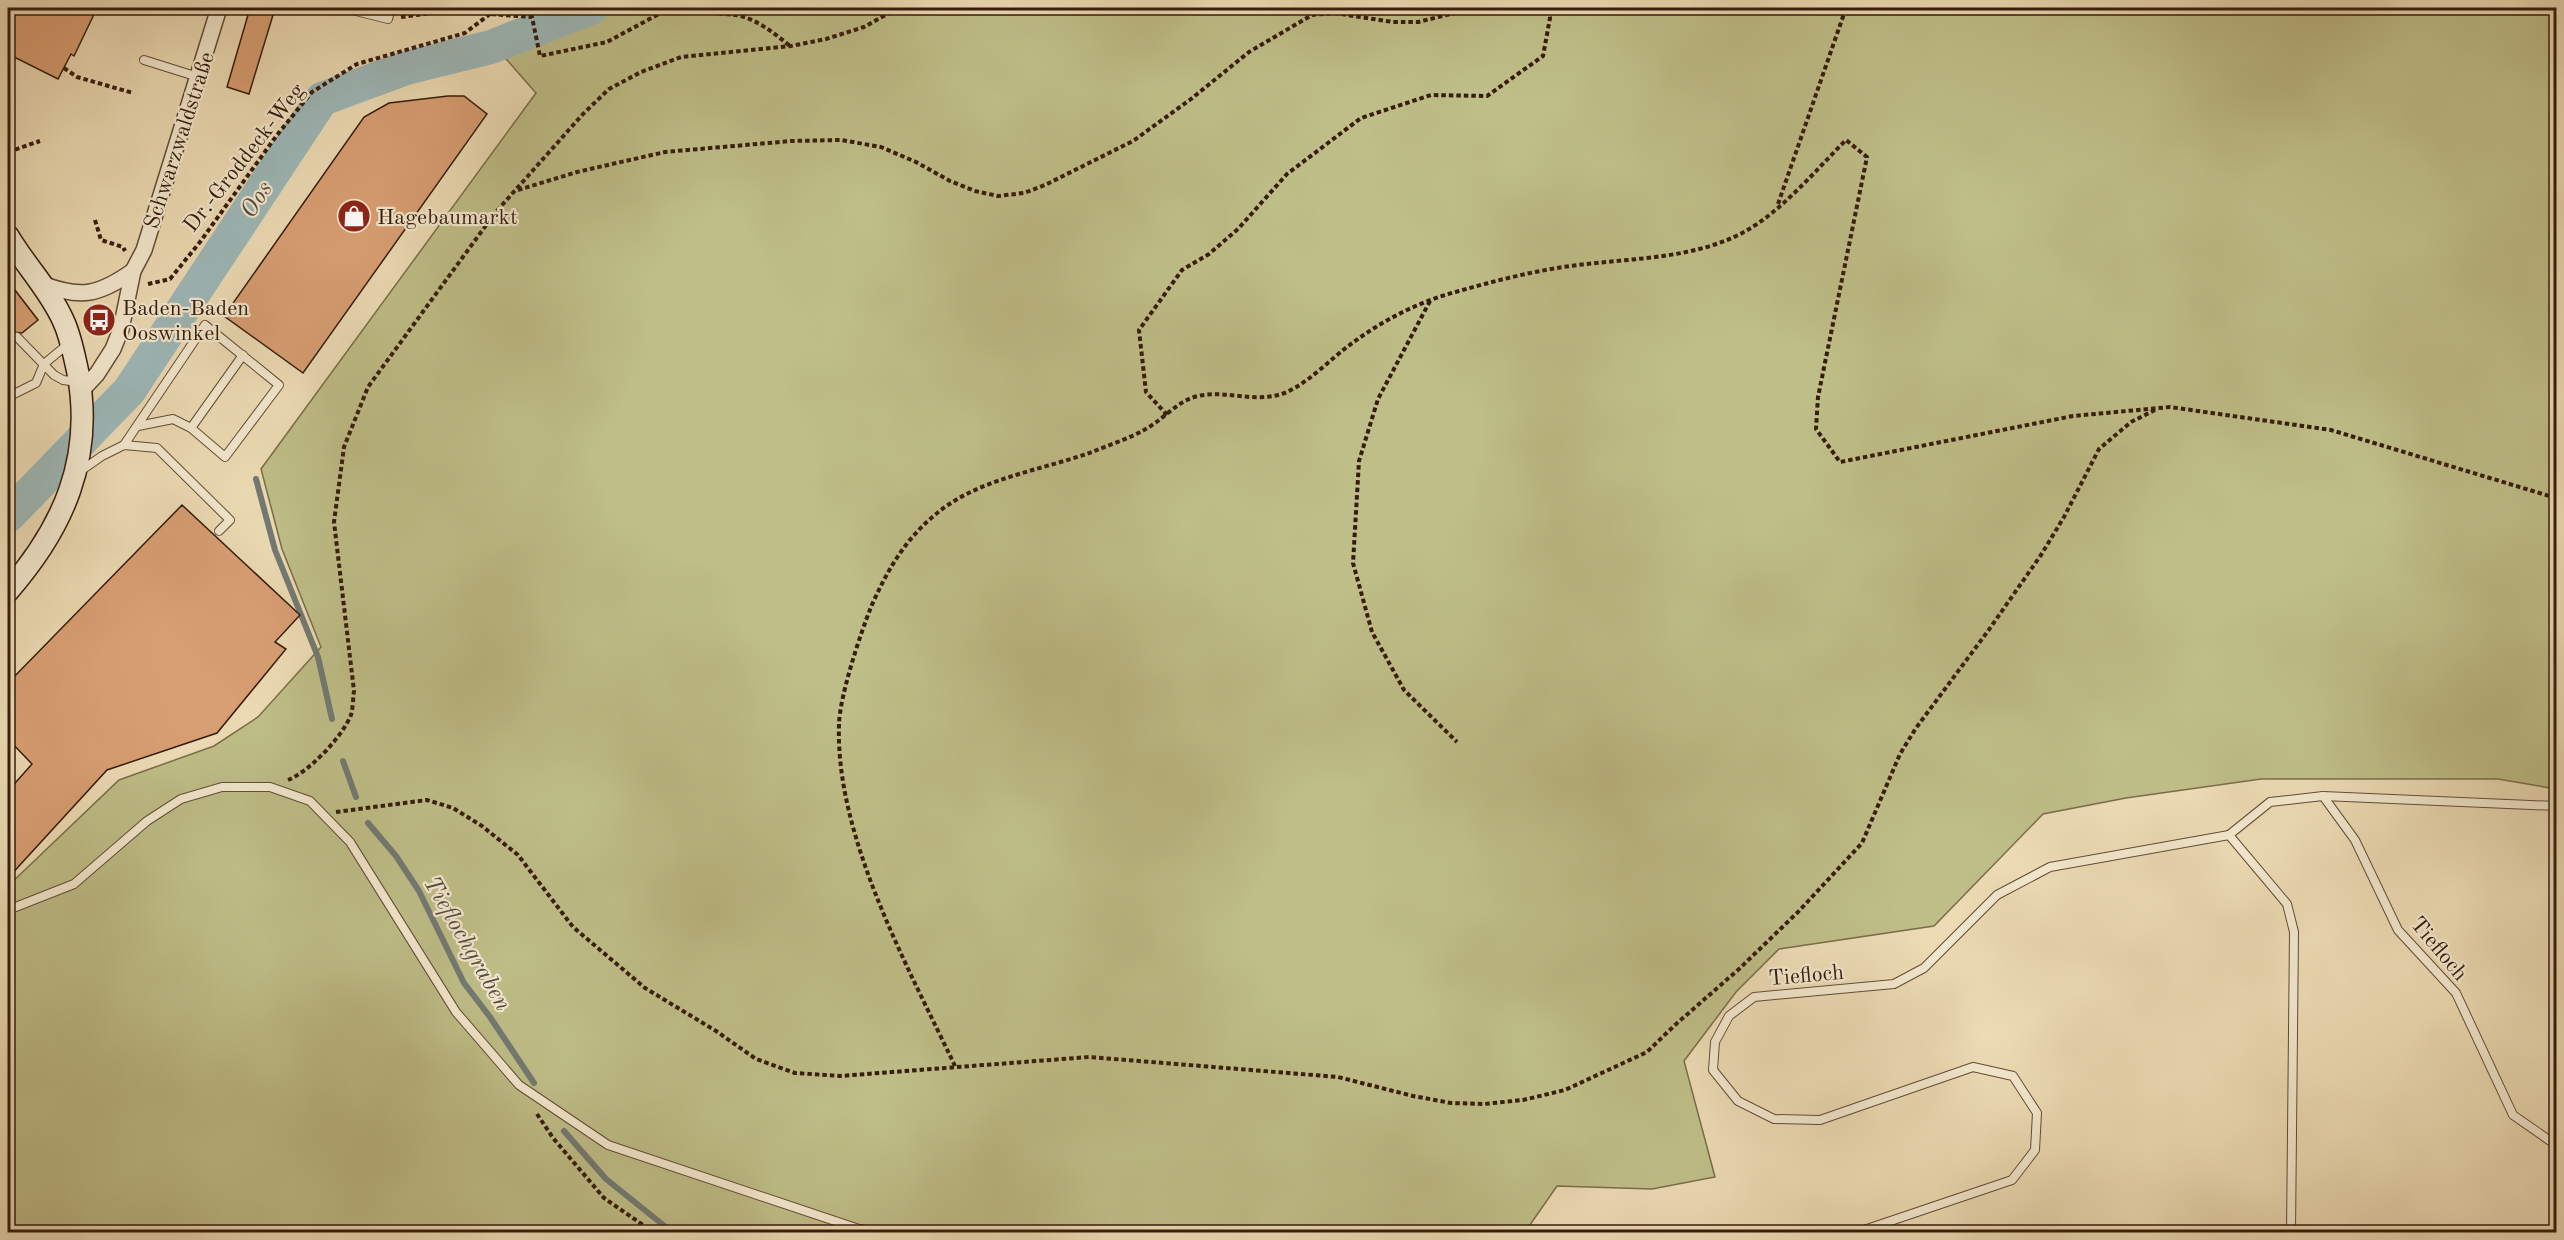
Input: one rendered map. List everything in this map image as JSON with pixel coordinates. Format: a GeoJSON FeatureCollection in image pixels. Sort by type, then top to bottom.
{"type":"FeatureCollection","features":[{"type":"Feature","properties":{"kind":"street","name":"Schwarzwaldstraße"},"geometry":{"type":"LineString","coordinates":[[81,394],[113,349],[121,330],[133,272],[144,250],[219,8]]}},
{"type":"Feature","properties":{"kind":"street"},"geometry":{"type":"LineString","coordinates":[[8,236],[55,304],[71,341],[81,394],[82,436],[75,475],[58,522],[32,562],[8,591]]}},
{"type":"Feature","properties":{"kind":"street"},"geometry":{"type":"LineString","coordinates":[[41,284],[65,293],[94,292],[114,285],[133,272]]}},
{"type":"Feature","properties":{"kind":"lane"},"geometry":{"type":"LineString","coordinates":[[344,8],[388,19],[391,8]]}},
{"type":"Feature","properties":{"kind":"lane"},"geometry":{"type":"LineString","coordinates":[[144,60],[199,78]]}},
{"type":"Feature","properties":{"kind":"lane"},"geometry":{"type":"LineString","coordinates":[[124,446],[205,325],[279,385],[225,457],[191,428],[173,419],[138,426]]}},
{"type":"Feature","properties":{"kind":"lane"},"geometry":{"type":"LineString","coordinates":[[17,337],[44,364],[81,394]]}},
{"type":"Feature","properties":{"kind":"lane"},"geometry":{"type":"LineString","coordinates":[[8,397],[36,383],[44,364],[71,341]]}},
{"type":"Feature","properties":{"kind":"lane"},"geometry":{"type":"LineString","coordinates":[[191,428],[243,356]]}},
{"type":"Feature","properties":{"kind":"lane"},"geometry":{"type":"LineString","coordinates":[[75,475],[102,456],[124,446],[157,448],[230,520],[219,531]]}},
{"type":"Feature","properties":{"kind":"lane"},"geometry":{"type":"LineString","coordinates":[[8,910],[74,884],[147,821],[181,799],[222,787],[270,787],[310,801],[350,842],[456,1012],[519,1085],[608,1145],[859,1229],[883,1233]]}},
{"type":"Feature","properties":{"kind":"lane","name":"Tiefloch"},"geometry":{"type":"LineString","coordinates":[[2323,796],[2355,840],[2398,930],[2456,993],[2513,1115],[2556,1145]]}},
{"type":"Feature","properties":{"kind":"lane","name":"Tiefloch"},"geometry":{"type":"LineString","coordinates":[[1858,1233],[2012,1180],[2036,1150],[2037,1113],[2013,1076],[1973,1067],[1820,1120],[1774,1119],[1738,1101],[1713,1070],[1715,1042],[1729,1016],[1754,997],[1894,984],[1924,968],[1997,895],[2050,867],[2229,835],[2270,802],[2323,796],[2556,806]]}},
{"type":"Feature","properties":{"kind":"lane"},"geometry":{"type":"LineString","coordinates":[[2229,835],[2287,904],[2294,932],[2291,1233]]}},
{"type":"Feature","properties":{"kind":"path"},"geometry":{"type":"LineString","coordinates":[[388,19],[472,8]]}},
{"type":"Feature","properties":{"kind":"path"},"geometry":{"type":"LineString","coordinates":[[488,8],[490,14],[532,17],[540,56],[607,42],[670,8]]}},
{"type":"Feature","properties":{"kind":"path"},"geometry":{"type":"LineString","coordinates":[[689,8],[710,13],[738,15],[756,21],[791,46]]}},
{"type":"Feature","properties":{"kind":"path"},"geometry":{"type":"LineString","coordinates":[[710,8],[710,13]]}},
{"type":"Feature","properties":{"kind":"path"},"geometry":{"type":"LineString","coordinates":[[270,787],[291,779],[312,766],[351,715],[354,691],[334,522],[344,447],[368,387],[495,213],[518,190],[544,156],[609,89],[641,72],[681,57],[791,46],[826,39],[864,27],[898,8]]}},
{"type":"Feature","properties":{"kind":"path"},"geometry":{"type":"LineString","coordinates":[[518,190],[577,172],[665,152],[791,141],[841,140],[881,147],[975,191],[998,196],[1024,193],[1045,185],[1133,141],[1191,99],[1249,52],[1312,15],[1334,13],[1393,22],[1418,22],[1475,8]]}},
{"type":"Feature","properties":{"kind":"path"},"geometry":{"type":"LineString","coordinates":[[1167,415],[1146,392],[1139,330],[1182,270],[1209,254],[1238,230],[1287,174],[1361,118],[1431,95],[1487,96],[1543,56],[1550,18],[1548,8]]}},
{"type":"Feature","properties":{"kind":"path"},"geometry":{"type":"LineString","coordinates":[[1773,212],[1780,200],[1846,8]]}},
{"type":"Feature","properties":{"kind":"path","name":"Dr.-Groddeck-Weg"},"geometry":{"type":"LineString","coordinates":[[129,287],[170,279],[200,242],[277,135],[312,92],[357,64],[465,33],[490,14]]}},
{"type":"Feature","properties":{"kind":"path"},"geometry":{"type":"LineString","coordinates":[[64,68],[77,77],[133,93]]}},
{"type":"Feature","properties":{"kind":"path"},"geometry":{"type":"LineString","coordinates":[[954,1066],[878,897],[855,837],[840,766],[839,720],[864,624],[897,555],[916,531],[950,504],[992,484],[1113,444],[1144,431],[1192,397],[1219,392],[1248,398],[1280,395],[1302,383],[1355,341],[1386,321],[1430,300],[1539,271],[1687,252],[1745,232],[1773,212],[1846,140],[1867,157],[1818,397],[1816,429],[1840,462],[2073,416],[2170,407],[2331,430],[2556,498]]}},
{"type":"Feature","properties":{"kind":"path"},"geometry":{"type":"LineString","coordinates":[[8,152],[40,141]]}},
{"type":"Feature","properties":{"kind":"path"},"geometry":{"type":"LineString","coordinates":[[95,220],[101,240],[123,247],[133,272]]}},
{"type":"Feature","properties":{"kind":"path"},"geometry":{"type":"LineString","coordinates":[[1430,300],[1378,399],[1359,461],[1353,563],[1371,632],[1404,690],[1457,742]]}},
{"type":"Feature","properties":{"kind":"path"},"geometry":{"type":"LineString","coordinates":[[322,815],[375,805],[427,800],[453,807],[482,826],[518,855],[573,927],[645,988],[716,1031],[756,1059],[795,1073],[850,1075],[1089,1057],[1338,1077],[1451,1103],[1484,1104],[1523,1100],[1564,1090],[1647,1052],[1675,1024],[1756,953],[1831,878],[1862,843],[1900,754],[1916,728],[1988,632],[2040,555],[2064,517],[2099,449],[2131,422],[2155,410],[2170,407]]}},
{"type":"Feature","properties":{"kind":"path"},"geometry":{"type":"LineString","coordinates":[[536,1112],[553,1138],[604,1198],[653,1233]]}},
{"type":"Feature","properties":{"kind":"shaded area"},"geometry":{"type":"Polygon","coordinates":[[[615,8],[2556,8],[2556,789],[2498,779],[2261,779],[2126,798],[2043,814],[1934,926],[1779,949],[1736,992],[1684,1061],[1715,1177],[1652,1189],[1557,1186],[1525,1232],[8,1232],[8,886],[119,780],[214,746],[258,717],[321,647],[282,549],[261,469],[536,93],[500,52],[615,8]]]}},
{"type":"Feature","properties":{"kind":"building"},"geometry":{"type":"Polygon","coordinates":[[[8,8],[97,8],[74,56],[71,54],[58,79],[8,54],[8,8]]]}},
{"type":"Feature","properties":{"kind":"building"},"geometry":{"type":"Polygon","coordinates":[[[250,8],[273,15],[249,94],[227,87],[250,8]]]}},
{"type":"Feature","properties":{"kind":"building","name":"Hagebaumarkt"},"geometry":{"type":"Polygon","coordinates":[[[464,96],[487,114],[303,373],[224,316],[364,117],[389,103],[464,96]]]}},
{"type":"Feature","properties":{"kind":"building"},"geometry":{"type":"Polygon","coordinates":[[[8,281],[38,320],[22,333],[13,332],[12,341],[8,345],[8,281]]]}},
{"type":"Feature","properties":{"kind":"building"},"geometry":{"type":"Polygon","coordinates":[[[182,505],[300,615],[275,642],[286,649],[217,733],[107,770],[8,878],[8,791],[32,764],[8,739],[8,683],[182,505]]]}},
{"type":"Feature","properties":{"kind":"waterway","name":"Oos"},"geometry":{"type":"LineString","coordinates":[[8,516],[129,391],[322,99],[406,68],[491,47],[591,8]]}},
{"type":"Feature","properties":{"kind":"waterway","name":"Tieflochgraben"},"geometry":{"type":"LineString","coordinates":[[256,479],[275,550],[318,657],[332,719]]}},
{"type":"Feature","properties":{"kind":"waterway","name":"Tieflochgraben"},"geometry":{"type":"LineString","coordinates":[[343,761],[356,797]]}},
{"type":"Feature","properties":{"kind":"waterway","name":"Tieflochgraben"},"geometry":{"type":"LineString","coordinates":[[368,823],[396,856],[419,891],[464,983],[490,1017],[534,1083]]}},
{"type":"Feature","properties":{"kind":"waterway","name":"Tieflochgraben"},"geometry":{"type":"LineString","coordinates":[[564,1131],[606,1179],[672,1232]]}},
{"type":"Feature","properties":{"kind":"place","name":"Hagebaumarkt"},"geometry":{"type":"Point","coordinates":[354,216]}},
{"type":"Feature","properties":{"kind":"place","name":"Baden-Baden Ooswinkel"},"geometry":{"type":"Point","coordinates":[99,320]}}]}
